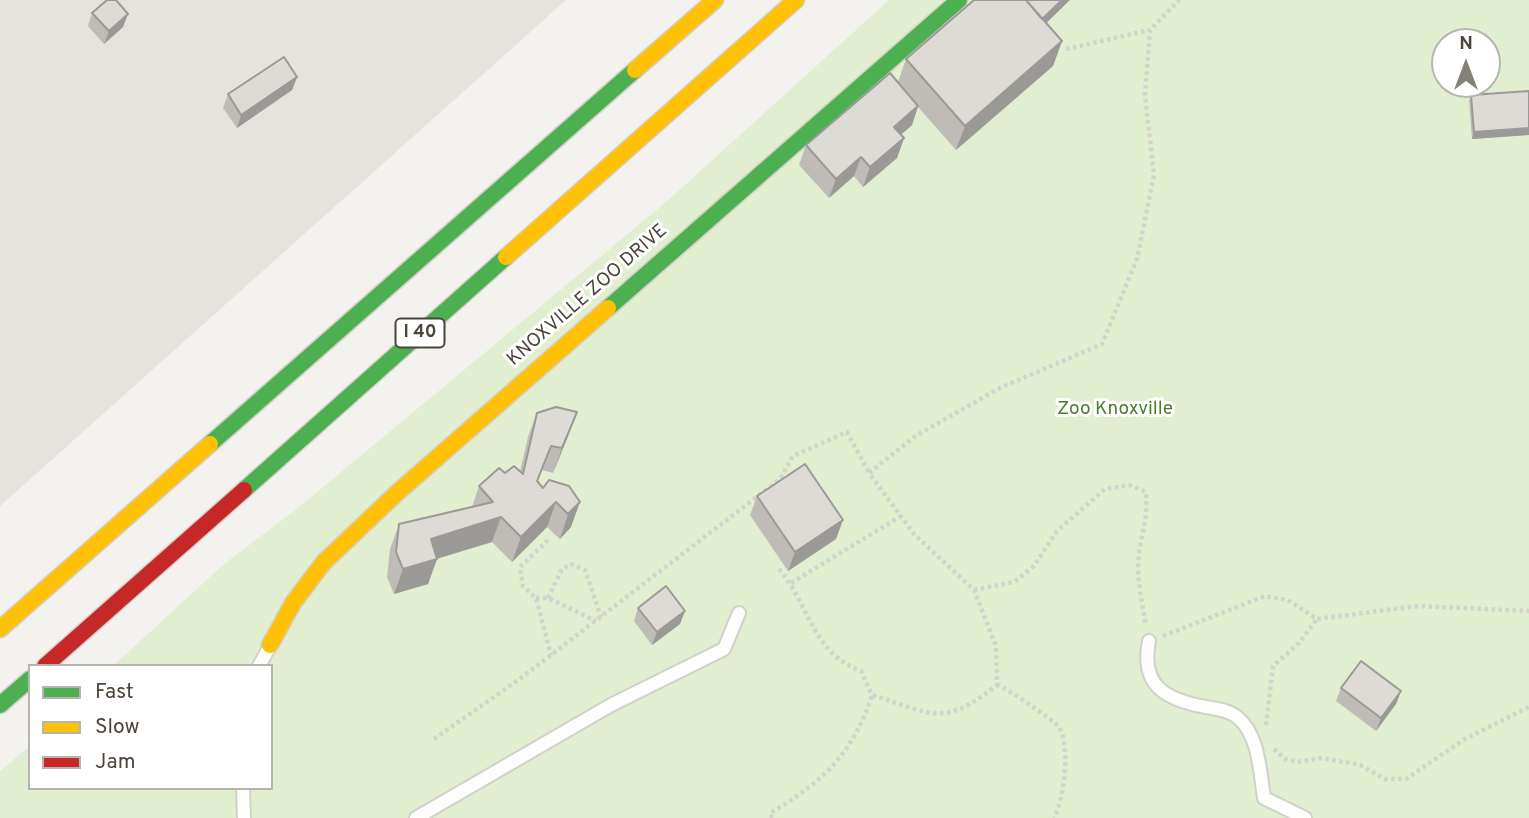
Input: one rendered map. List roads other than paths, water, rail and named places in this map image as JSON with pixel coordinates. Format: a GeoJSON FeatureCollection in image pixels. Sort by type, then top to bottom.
{"type":"FeatureCollection","features":[{"type":"Feature","properties":{"kind":"main road","name":"I 40"},"geometry":{"type":"LineString","coordinates":[[0,629],[715,0]]}},
{"type":"Feature","properties":{"kind":"main road","name":"I 40"},"geometry":{"type":"LineString","coordinates":[[47,664],[796,0]]}},
{"type":"Feature","properties":{"kind":"main road","name":"KNOXVILLE ZOO DRIVE"},"geometry":{"type":"LineString","coordinates":[[270,645],[293,603],[324,562],[380,509],[959,0]]}},
{"type":"Feature","properties":{"kind":"main road"},"geometry":{"type":"LineString","coordinates":[[0,705],[28,681]]}},
{"type":"Feature","properties":{"kind":"lane"},"geometry":{"type":"LineString","coordinates":[[416,818],[611,705],[724,649],[739,613]]}},
{"type":"Feature","properties":{"kind":"lane"},"geometry":{"type":"LineString","coordinates":[[1149,641],[1147,670],[1153,683],[1173,698],[1188,704],[1237,716],[1250,732],[1264,798],[1305,818]]}},
{"type":"Feature","properties":{"kind":"lane"},"geometry":{"type":"LineString","coordinates":[[260,664],[270,645]]}},
{"type":"Feature","properties":{"kind":"lane"},"geometry":{"type":"LineString","coordinates":[[243,790],[244,818]]}},
{"type":"Feature","properties":{"kind":"park label","name":"Zoo Knoxville"},"geometry":{"type":"Point","coordinates":[1115,410]}}]}
